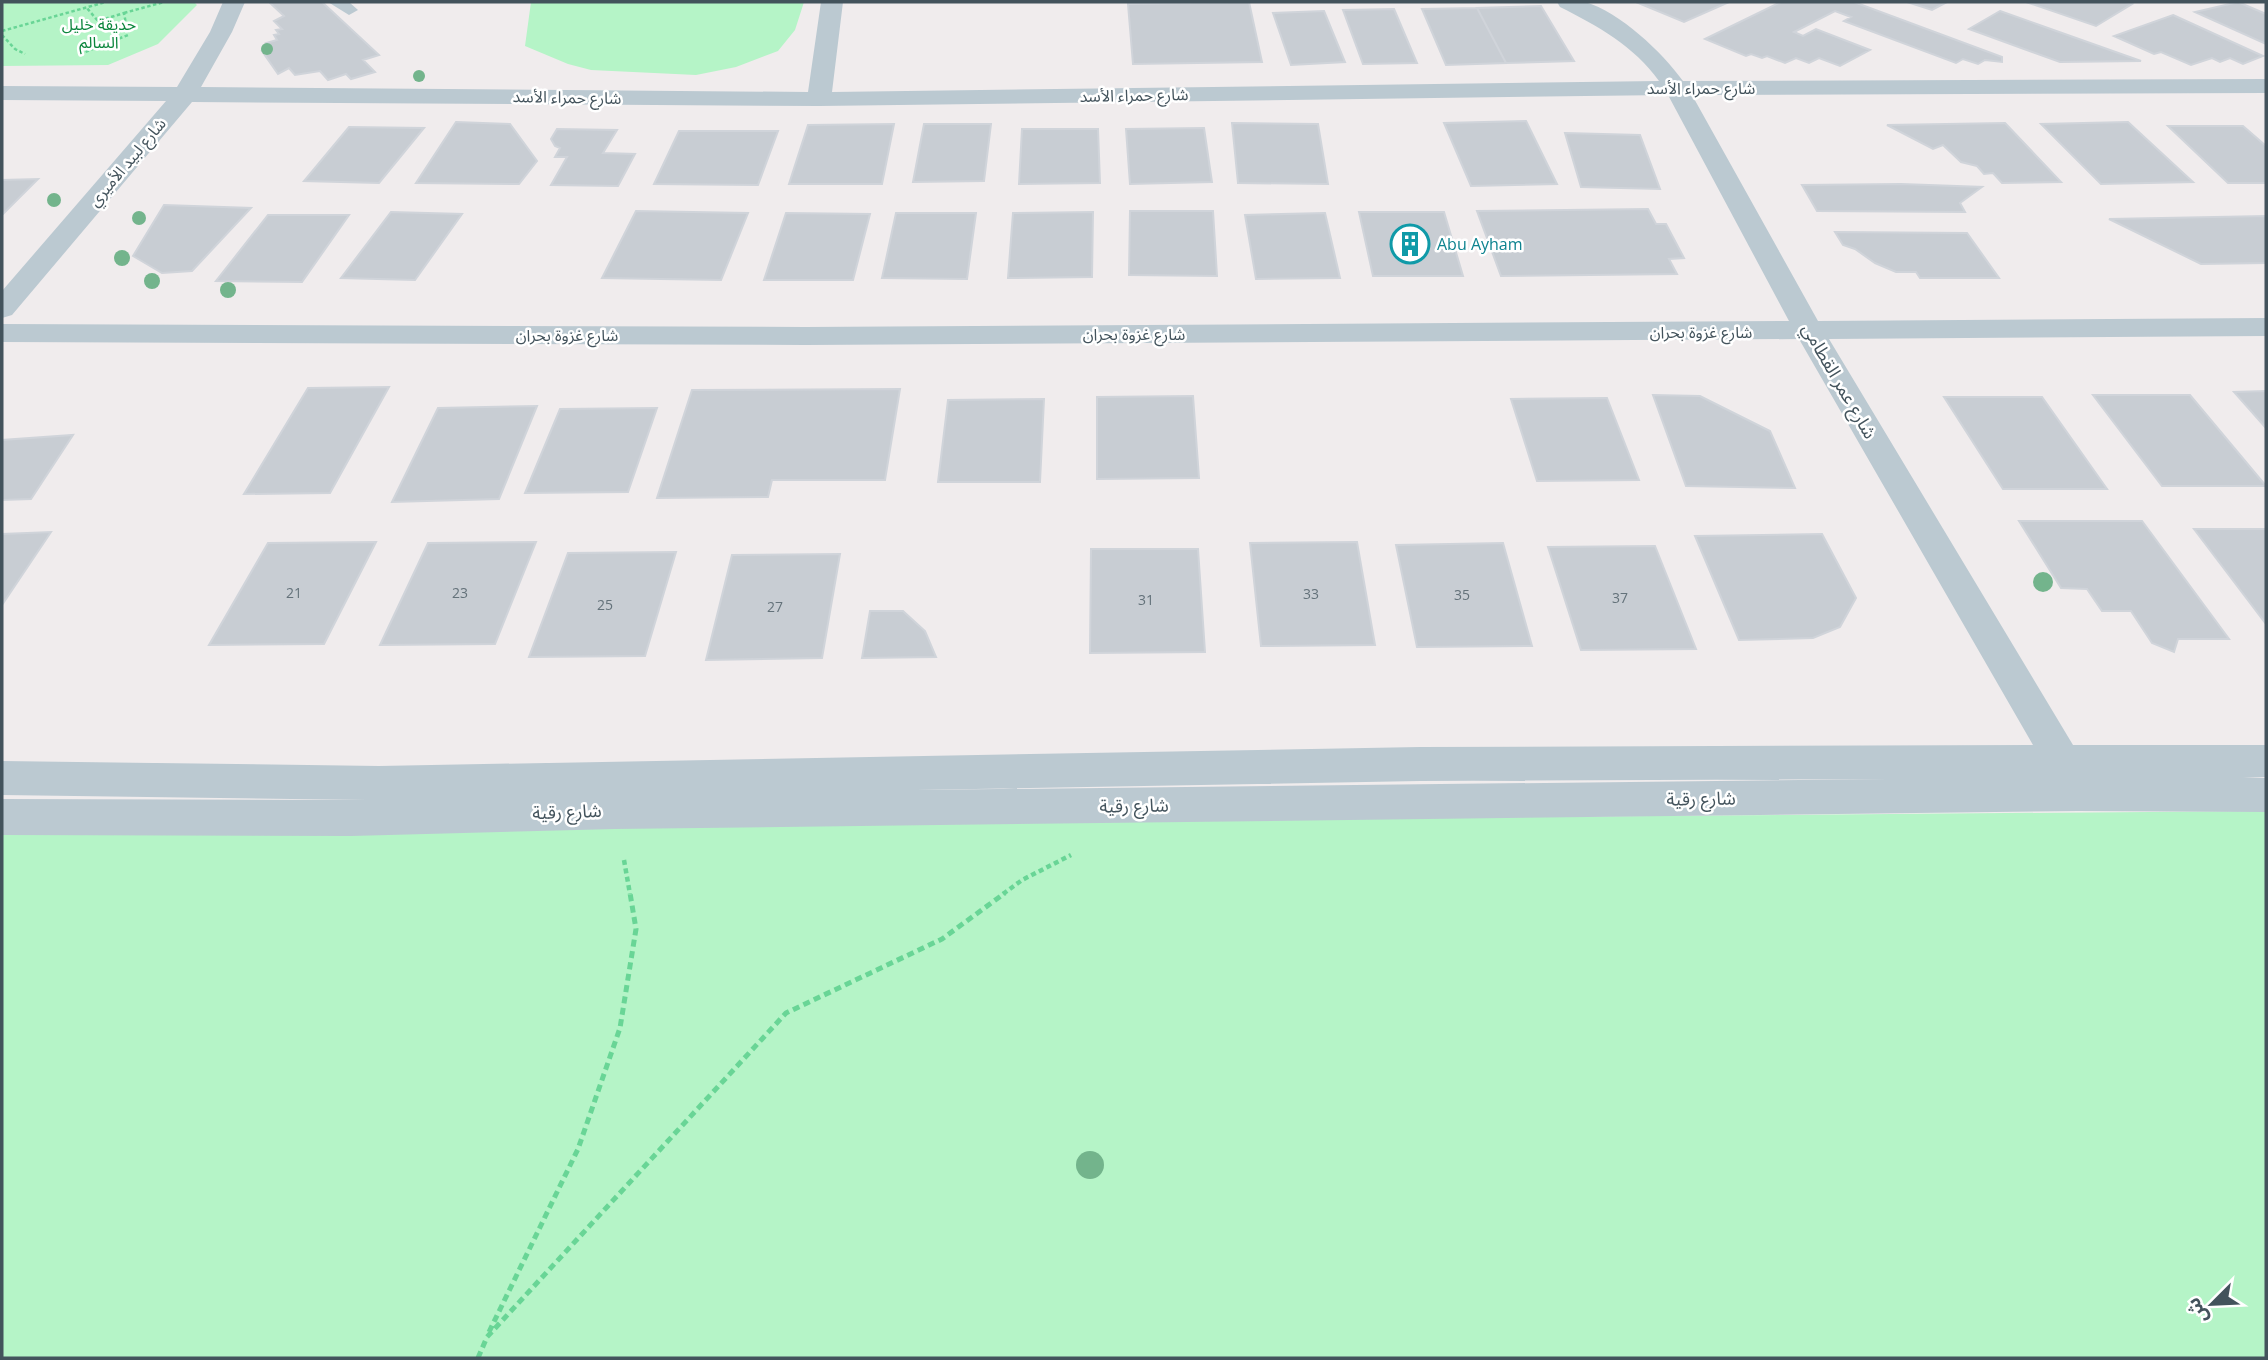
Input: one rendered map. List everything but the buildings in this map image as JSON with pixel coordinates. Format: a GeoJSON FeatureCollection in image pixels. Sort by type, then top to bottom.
{"type":"FeatureCollection","features":[{"type":"Feature","properties":{"kind":"street","name":"شارع لبيد الأميري"},"geometry":{"type":"LineString","coordinates":[[2,309],[186,93],[221,32],[234,2]]}},
{"type":"Feature","properties":{"kind":"street"},"geometry":{"type":"LineString","coordinates":[[819,99],[831,2]]}},
{"type":"Feature","properties":{"kind":"street","name":"شارع عمر القطامي"},"geometry":{"type":"LineString","coordinates":[[1568,2],[1634,38],[1661,65],[1676,88],[1810,331],[2069,777]]}},
{"type":"Feature","properties":{"kind":"street","name":"شارع حمراء الأسد"},"geometry":{"type":"LineString","coordinates":[[2,93],[819,99],[1676,88],[2266,86]]}},
{"type":"Feature","properties":{"kind":"street","name":"شارع غزوة بحران"},"geometry":{"type":"LineString","coordinates":[[2,333],[832,335],[2266,327]]}},
{"type":"Feature","properties":{"kind":"street","name":"شارع رقية"},"geometry":{"type":"LineString","coordinates":[[2,817],[351,818],[615,811],[1115,806],[2069,777],[2266,761]]}},
{"type":"Feature","properties":{"kind":"street","name":"شارع رقية"},"geometry":{"type":"LineString","coordinates":[[2,778],[379,783],[1420,764],[2069,777],[2266,795]]}},
{"type":"Feature","properties":{"kind":"path"},"geometry":{"type":"LineString","coordinates":[[27,55],[15,49],[2,33],[106,2]]}},
{"type":"Feature","properties":{"kind":"path"},"geometry":{"type":"LineString","coordinates":[[86,7],[98,21],[164,2]]}},
{"type":"Feature","properties":{"kind":"path"},"geometry":{"type":"LineString","coordinates":[[80,54],[128,35],[124,13]]}},
{"type":"Feature","properties":{"kind":"path"},"geometry":{"type":"LineString","coordinates":[[487,1337],[786,1013],[942,939],[1022,880],[1112,834],[1115,806]]}},
{"type":"Feature","properties":{"kind":"path"},"geometry":{"type":"LineString","coordinates":[[478,1358],[578,1149],[620,1028],[635,929],[615,811]]}},
{"type":"Feature","properties":{"kind":"green space","name":"حديقة خليل السالم"},"geometry":{"type":"Polygon","coordinates":[[[2,2],[194,2],[197,5],[158,44],[108,65],[2,66],[2,2]]]}},
{"type":"Feature","properties":{"kind":"green space"},"geometry":{"type":"Polygon","coordinates":[[[531,2],[804,2],[795,30],[778,51],[736,67],[696,75],[591,70],[568,64],[525,46],[531,2]]]}},
{"type":"Feature","properties":{"kind":"green space"},"geometry":{"type":"Polygon","coordinates":[[[2266,811],[2266,1358],[2,1358],[2,835],[1147,820],[2266,811]]]}},
{"type":"Feature","properties":{"kind":"place","name":"Abu Ayham"},"geometry":{"type":"Point","coordinates":[1410,244]}}]}
